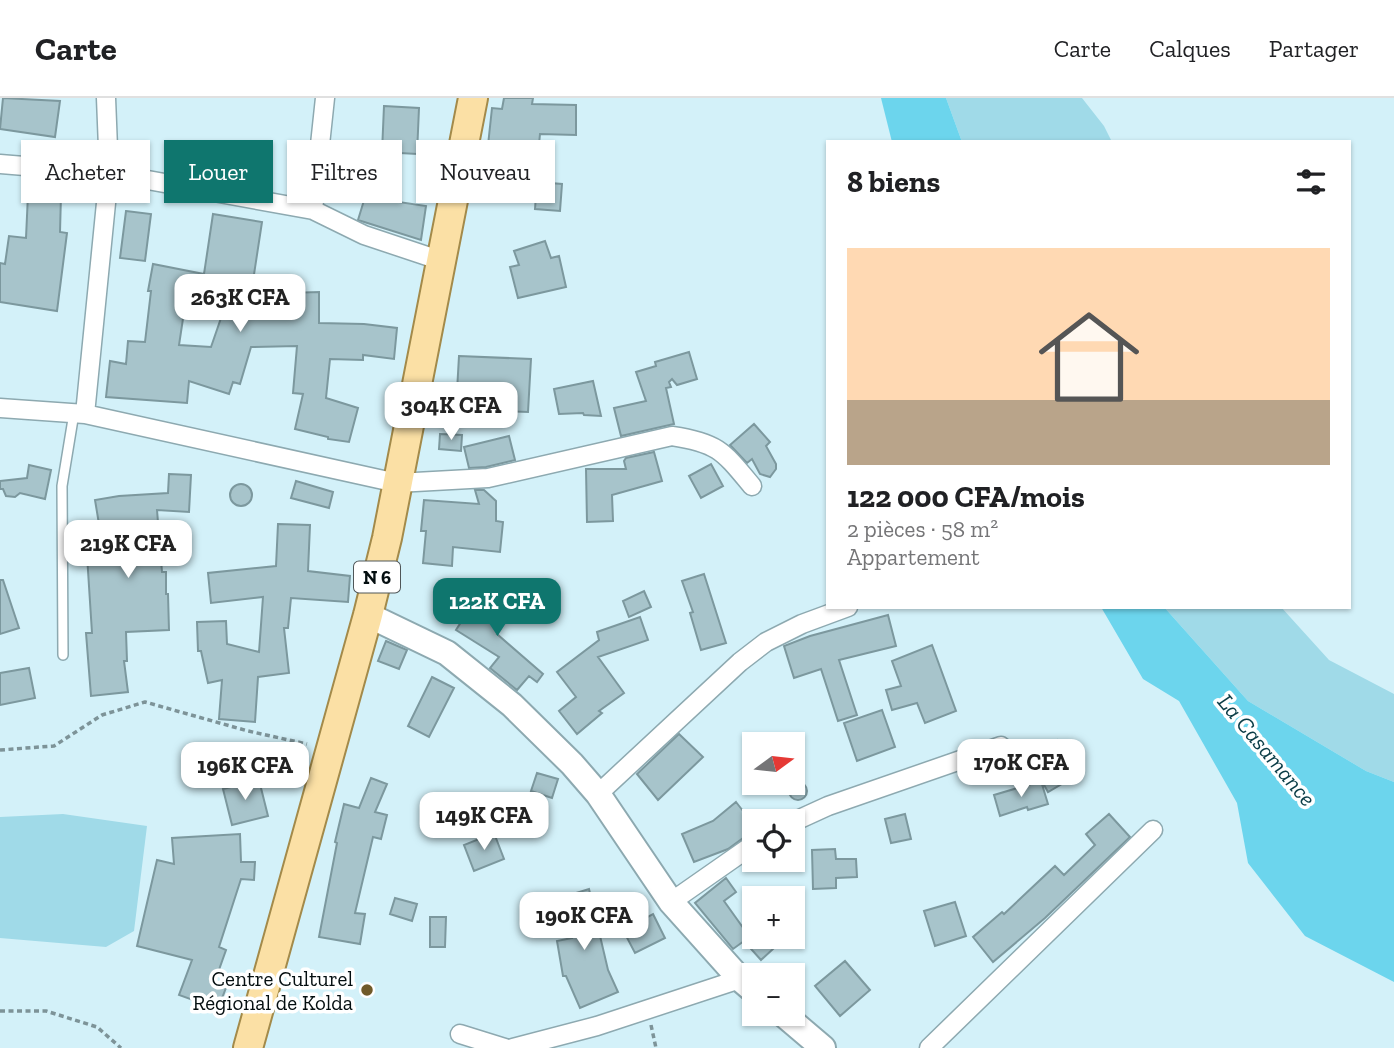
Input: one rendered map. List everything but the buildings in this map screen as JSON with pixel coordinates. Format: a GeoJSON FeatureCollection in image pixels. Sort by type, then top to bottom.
{"type":"FeatureCollection","features":[{"type":"Feature","properties":{"kind":"main road","name":"N 6"},"geometry":{"type":"LineString","coordinates":[[248,1048],[387,538],[473,98]]}},
{"type":"Feature","properties":{"kind":"street"},"geometry":{"type":"LineString","coordinates":[[106,98],[108,140]]}},
{"type":"Feature","properties":{"kind":"street"},"geometry":{"type":"LineString","coordinates":[[313,210],[325,98]]}},
{"type":"Feature","properties":{"kind":"street"},"geometry":{"type":"LineString","coordinates":[[0,164],[21,166]]}},
{"type":"Feature","properties":{"kind":"street"},"geometry":{"type":"LineString","coordinates":[[150,180],[313,210],[364,235],[442,261]]}},
{"type":"Feature","properties":{"kind":"street"},"geometry":{"type":"LineString","coordinates":[[80,414],[105,203]]}},
{"type":"Feature","properties":{"kind":"street"},"geometry":{"type":"LineString","coordinates":[[0,408],[80,414],[397,483],[488,478],[672,436],[702,441],[726,456],[752,486]]}},
{"type":"Feature","properties":{"kind":"street"},"geometry":{"type":"LineString","coordinates":[[598,794],[765,642],[843,609]]}},
{"type":"Feature","properties":{"kind":"street"},"geometry":{"type":"LineString","coordinates":[[368,615],[447,653],[512,705],[572,764],[598,794],[671,902],[742,980]]}},
{"type":"Feature","properties":{"kind":"street"},"geometry":{"type":"LineString","coordinates":[[805,817],[828,806],[1001,746]]}},
{"type":"Feature","properties":{"kind":"street"},"geometry":{"type":"LineString","coordinates":[[929,1048],[1153,830]]}},
{"type":"Feature","properties":{"kind":"street"},"geometry":{"type":"LineString","coordinates":[[671,902],[742,852]]}},
{"type":"Feature","properties":{"kind":"street"},"geometry":{"type":"LineString","coordinates":[[513,1048],[742,986]]}},
{"type":"Feature","properties":{"kind":"street"},"geometry":{"type":"LineString","coordinates":[[797,1026],[823,1048]]}},
{"type":"Feature","properties":{"kind":"street"},"geometry":{"type":"LineString","coordinates":[[460,1034],[505,1048]]}},
{"type":"Feature","properties":{"kind":"lane"},"geometry":{"type":"LineString","coordinates":[[63,654],[62,486],[80,414]]}},
{"type":"Feature","properties":{"kind":"path"},"geometry":{"type":"LineString","coordinates":[[0,750],[54,746],[102,715],[145,702],[248,731],[331,749]]}},
{"type":"Feature","properties":{"kind":"path"},"geometry":{"type":"LineString","coordinates":[[0,1011],[46,1011],[96,1027],[121,1048]]}},
{"type":"Feature","properties":{"kind":"shaded area"},"geometry":{"type":"Polygon","coordinates":[[[946,98],[1082,98],[1104,126],[1111,140],[961,140],[946,98]]]}},
{"type":"Feature","properties":{"kind":"shaded area"},"geometry":{"type":"Polygon","coordinates":[[[1166,609],[1283,609],[1329,660],[1394,694],[1394,782],[1366,771],[1248,701],[1166,609]]]}},
{"type":"Feature","properties":{"kind":"shaded area"},"geometry":{"type":"Polygon","coordinates":[[[63,814],[147,826],[134,931],[106,947],[0,938],[0,817],[63,814]]]}},
{"type":"Feature","properties":{"kind":"water"},"geometry":{"type":"Polygon","coordinates":[[[881,98],[946,98],[961,140],[892,140],[881,98]]]}},
{"type":"Feature","properties":{"kind":"water","name":"La Casamance"},"geometry":{"type":"Polygon","coordinates":[[[1102,609],[1166,609],[1248,701],[1366,771],[1394,782],[1394,982],[1305,936],[1248,863],[1237,803],[1179,701],[1143,679],[1102,609]]]}},
{"type":"Feature","properties":{"kind":"place","name":"Centre Culturel Régional de Kolda"},"geometry":{"type":"Point","coordinates":[367,990]}}]}
